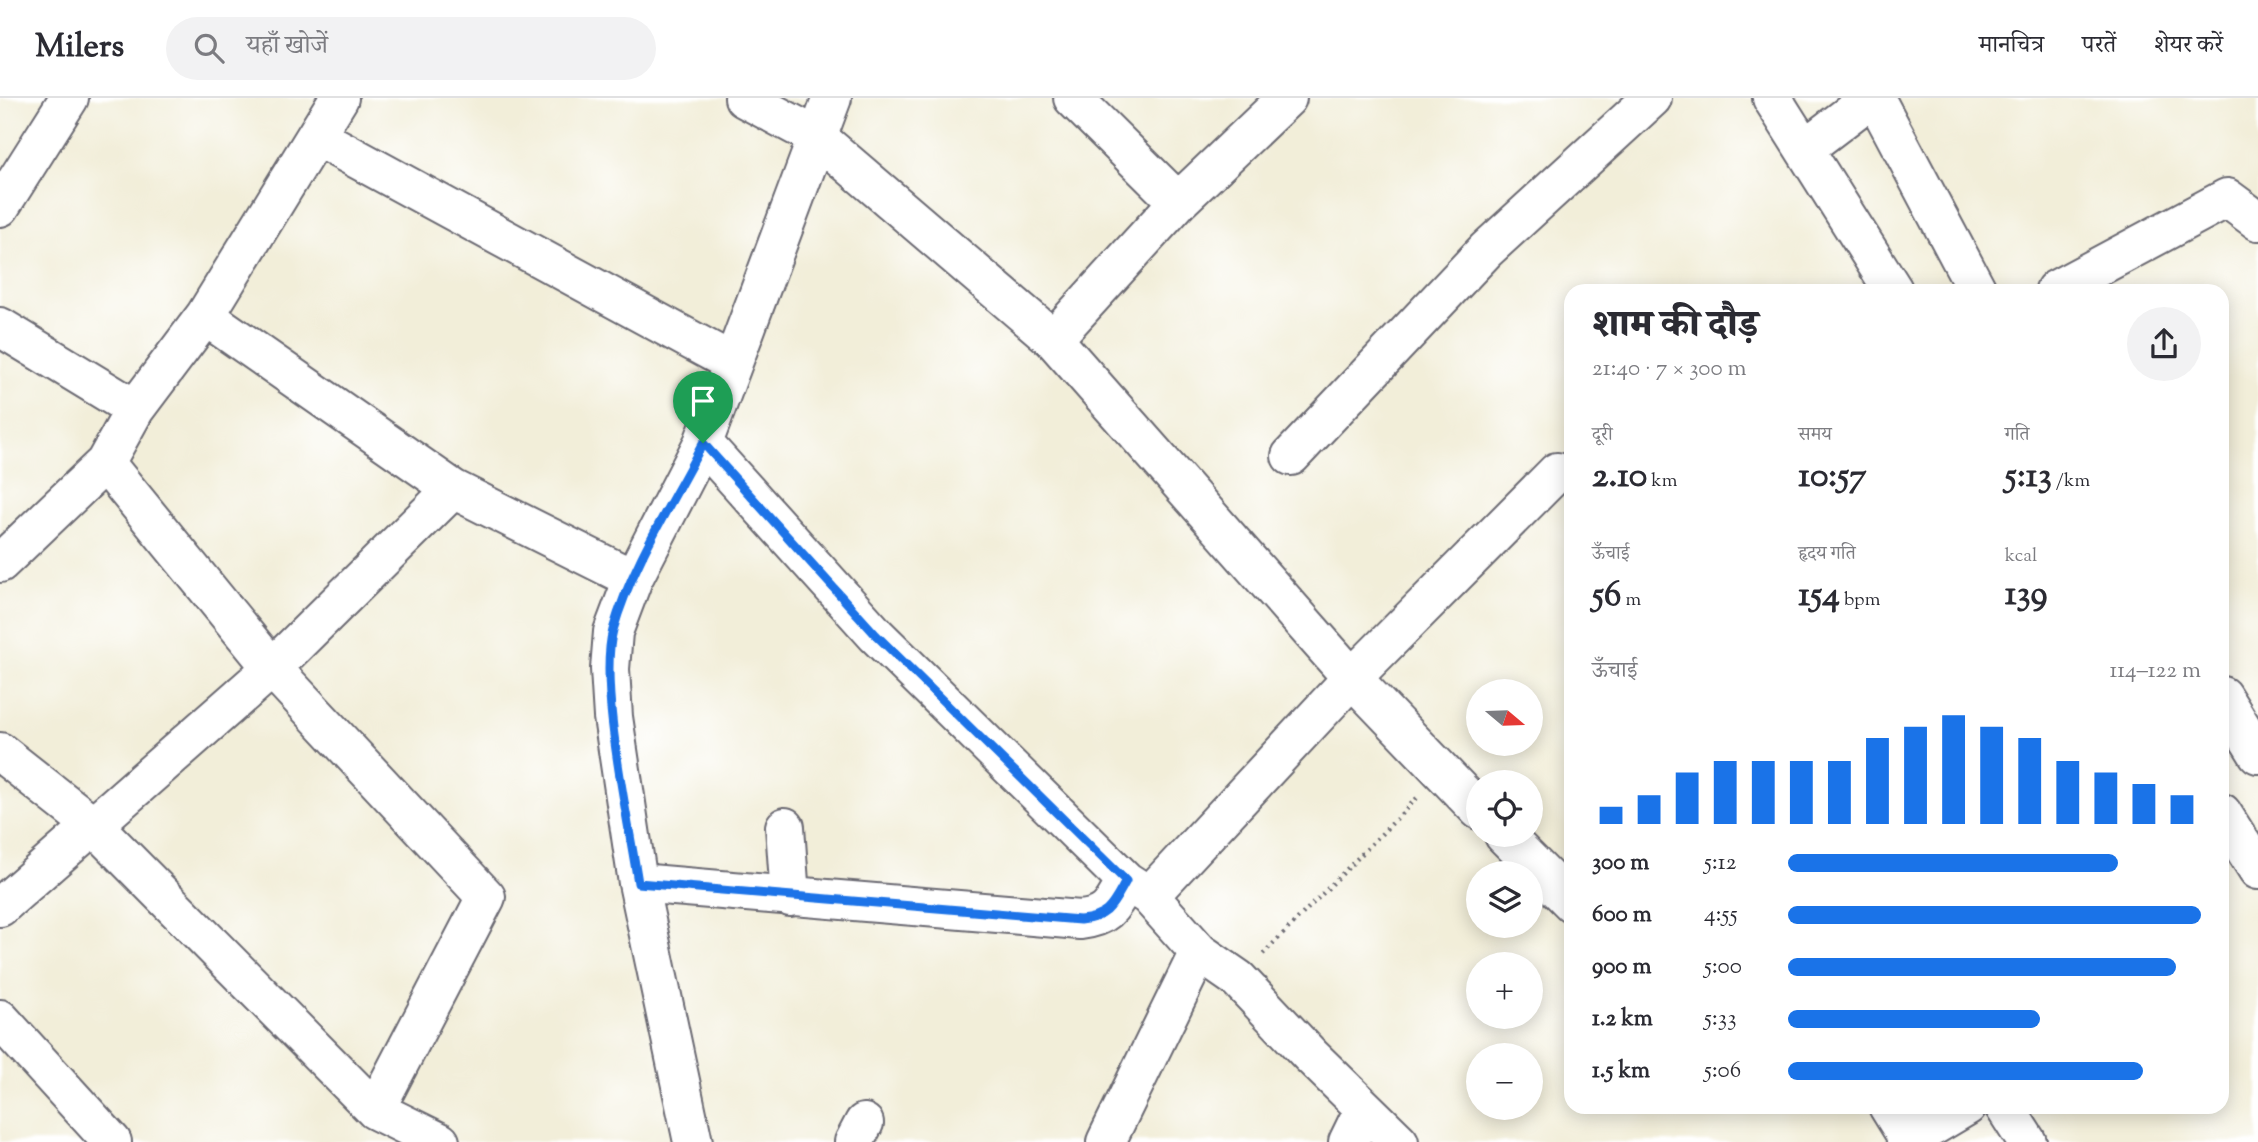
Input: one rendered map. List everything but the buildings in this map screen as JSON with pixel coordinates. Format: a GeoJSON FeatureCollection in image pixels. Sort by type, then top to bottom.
{"type":"FeatureCollection","features":[{"type":"Feature","properties":{"kind":"street"},"geometry":{"type":"LineString","coordinates":[[0,207],[69,98]]}},
{"type":"Feature","properties":{"kind":"street"},"geometry":{"type":"LineString","coordinates":[[0,563],[105,463],[135,409],[205,316],[339,98]]}},
{"type":"Feature","properties":{"kind":"street"},"geometry":{"type":"LineString","coordinates":[[744,98],[817,136],[1053,339],[1352,678],[1466,797]]}},
{"type":"Feature","properties":{"kind":"street"},"geometry":{"type":"LineString","coordinates":[[693,1142],[638,883],[613,717],[610,669],[613,632],[633,579],[703,443],[832,98]]}},
{"type":"Feature","properties":{"kind":"street"},"geometry":{"type":"LineString","coordinates":[[1073,98],[1178,202]]}},
{"type":"Feature","properties":{"kind":"street"},"geometry":{"type":"LineString","coordinates":[[1053,339],[1178,202],[1287,98]]}},
{"type":"Feature","properties":{"kind":"street"},"geometry":{"type":"LineString","coordinates":[[1292,456],[1486,250],[1652,98]]}},
{"type":"Feature","properties":{"kind":"street"},"geometry":{"type":"LineString","coordinates":[[1772,98],[1889,284]]}},
{"type":"Feature","properties":{"kind":"street"},"geometry":{"type":"LineString","coordinates":[[1804,149],[1873,98],[1974,284]]}},
{"type":"Feature","properties":{"kind":"street"},"geometry":{"type":"LineString","coordinates":[[317,137],[733,363]]}},
{"type":"Feature","properties":{"kind":"street"},"geometry":{"type":"LineString","coordinates":[[2066,284],[2227,198],[2258,221]]}},
{"type":"Feature","properties":{"kind":"street"},"geometry":{"type":"LineString","coordinates":[[205,316],[453,489],[633,579]]}},
{"type":"Feature","properties":{"kind":"street"},"geometry":{"type":"LineString","coordinates":[[0,327],[135,409]]}},
{"type":"Feature","properties":{"kind":"street"},"geometry":{"type":"LineString","coordinates":[[703,443],[876,635],[1138,888],[1199,951],[1238,979],[1356,1126],[1399,1142]]}},
{"type":"Feature","properties":{"kind":"street"},"geometry":{"type":"LineString","coordinates":[[105,463],[272,668],[486,897],[375,1110]]}},
{"type":"Feature","properties":{"kind":"street"},"geometry":{"type":"LineString","coordinates":[[638,883],[1080,920],[1099,918],[1138,888],[1558,472]]}},
{"type":"Feature","properties":{"kind":"street"},"geometry":{"type":"LineString","coordinates":[[0,907],[272,668],[453,489]]}},
{"type":"Feature","properties":{"kind":"street"},"geometry":{"type":"LineString","coordinates":[[2229,707],[2258,754]]}},
{"type":"Feature","properties":{"kind":"street"},"geometry":{"type":"LineString","coordinates":[[0,752],[94,826],[375,1110],[440,1142]]}},
{"type":"Feature","properties":{"kind":"street"},"geometry":{"type":"LineString","coordinates":[[2229,824],[2258,870]]}},
{"type":"Feature","properties":{"kind":"street"},"geometry":{"type":"LineString","coordinates":[[785,827],[790,897]]}},
{"type":"Feature","properties":{"kind":"street"},"geometry":{"type":"LineString","coordinates":[[1516,847],[1564,895]]}},
{"type":"Feature","properties":{"kind":"street"},"geometry":{"type":"LineString","coordinates":[[1106,1142],[1199,951]]}},
{"type":"Feature","properties":{"kind":"street"},"geometry":{"type":"LineString","coordinates":[[0,1019],[112,1142]]}},
{"type":"Feature","properties":{"kind":"street"},"geometry":{"type":"LineString","coordinates":[[1892,1114],[1907,1141],[1953,1114]]}},
{"type":"Feature","properties":{"kind":"street"},"geometry":{"type":"LineString","coordinates":[[2009,1114],[2028,1142]]}},
{"type":"Feature","properties":{"kind":"path"},"geometry":{"type":"LineString","coordinates":[[1238,979],[1442,773]]}},
{"type":"Feature","properties":{"kind":"route"},"geometry":{"type":"LineString","coordinates":[[703,443],[876,635],[1126,881],[1112,907],[1099,918],[1080,920],[638,883],[613,717],[610,669],[613,632],[633,579],[703,443]]}}]}
